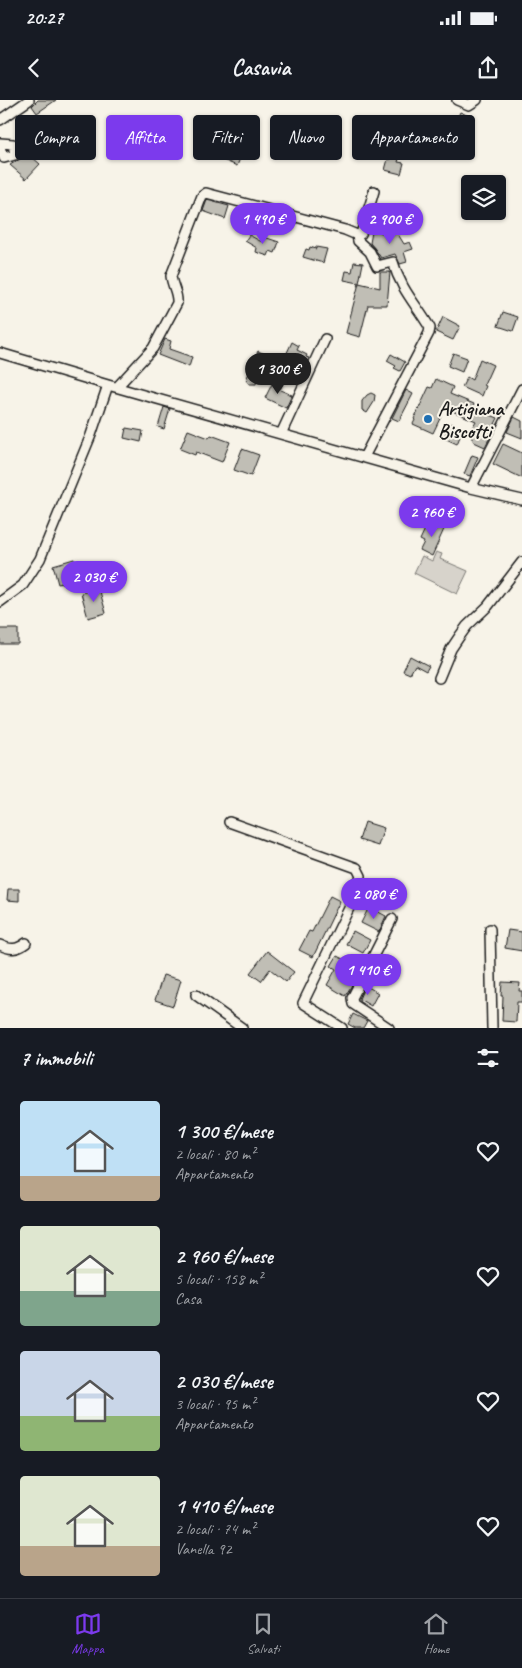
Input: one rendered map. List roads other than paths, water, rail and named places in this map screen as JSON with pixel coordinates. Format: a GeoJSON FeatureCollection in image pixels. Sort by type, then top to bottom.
{"type":"FeatureCollection","features":[{"type":"Feature","properties":{"kind":"street"},"geometry":{"type":"LineString","coordinates":[[0,120],[29,100]]}},
{"type":"Feature","properties":{"kind":"street"},"geometry":{"type":"LineString","coordinates":[[457,100],[470,105],[477,100]]}},
{"type":"Feature","properties":{"kind":"street"},"geometry":{"type":"LineString","coordinates":[[0,143],[13,144],[16,155],[4,158],[0,148]]}},
{"type":"Feature","properties":{"kind":"street"},"geometry":{"type":"LineString","coordinates":[[0,602],[23,585],[40,559],[112,386],[153,348],[176,303],[177,296],[171,276],[202,196],[206,194],[345,230],[357,235],[362,234],[374,191]]}},
{"type":"Feature","properties":{"kind":"street"},"geometry":{"type":"LineString","coordinates":[[366,218],[392,225]]}},
{"type":"Feature","properties":{"kind":"street"},"geometry":{"type":"LineString","coordinates":[[357,235],[358,241],[370,252],[378,266],[393,262],[403,289],[430,328],[361,456]]}},
{"type":"Feature","properties":{"kind":"street"},"geometry":{"type":"LineString","coordinates":[[281,434],[326,338]]}},
{"type":"Feature","properties":{"kind":"street"},"geometry":{"type":"LineString","coordinates":[[0,353],[471,488],[522,500]]}},
{"type":"Feature","properties":{"kind":"street"},"geometry":{"type":"LineString","coordinates":[[471,488],[522,389]]}},
{"type":"Feature","properties":{"kind":"street"},"geometry":{"type":"LineString","coordinates":[[361,456],[391,395]]}},
{"type":"Feature","properties":{"kind":"street"},"geometry":{"type":"LineString","coordinates":[[439,678],[459,637],[467,626],[488,606],[522,562]]}},
{"type":"Feature","properties":{"kind":"street"},"geometry":{"type":"LineString","coordinates":[[229,822],[357,868],[360,871],[361,876],[353,900],[303,1004],[342,1028]]}},
{"type":"Feature","properties":{"kind":"street"},"geometry":{"type":"LineString","coordinates":[[389,1028],[353,1004],[352,998],[392,919]]}},
{"type":"Feature","properties":{"kind":"street"},"geometry":{"type":"LineString","coordinates":[[490,929],[492,1028]]}},
{"type":"Feature","properties":{"kind":"street"},"geometry":{"type":"LineString","coordinates":[[0,945],[7,949],[19,948],[26,943]]}},
{"type":"Feature","properties":{"kind":"street"},"geometry":{"type":"LineString","coordinates":[[196,995],[242,1028]]}},
{"type":"Feature","properties":{"kind":"place","name":"Artigiana Biscotti"},"geometry":{"type":"Point","coordinates":[428,419]}}]}
